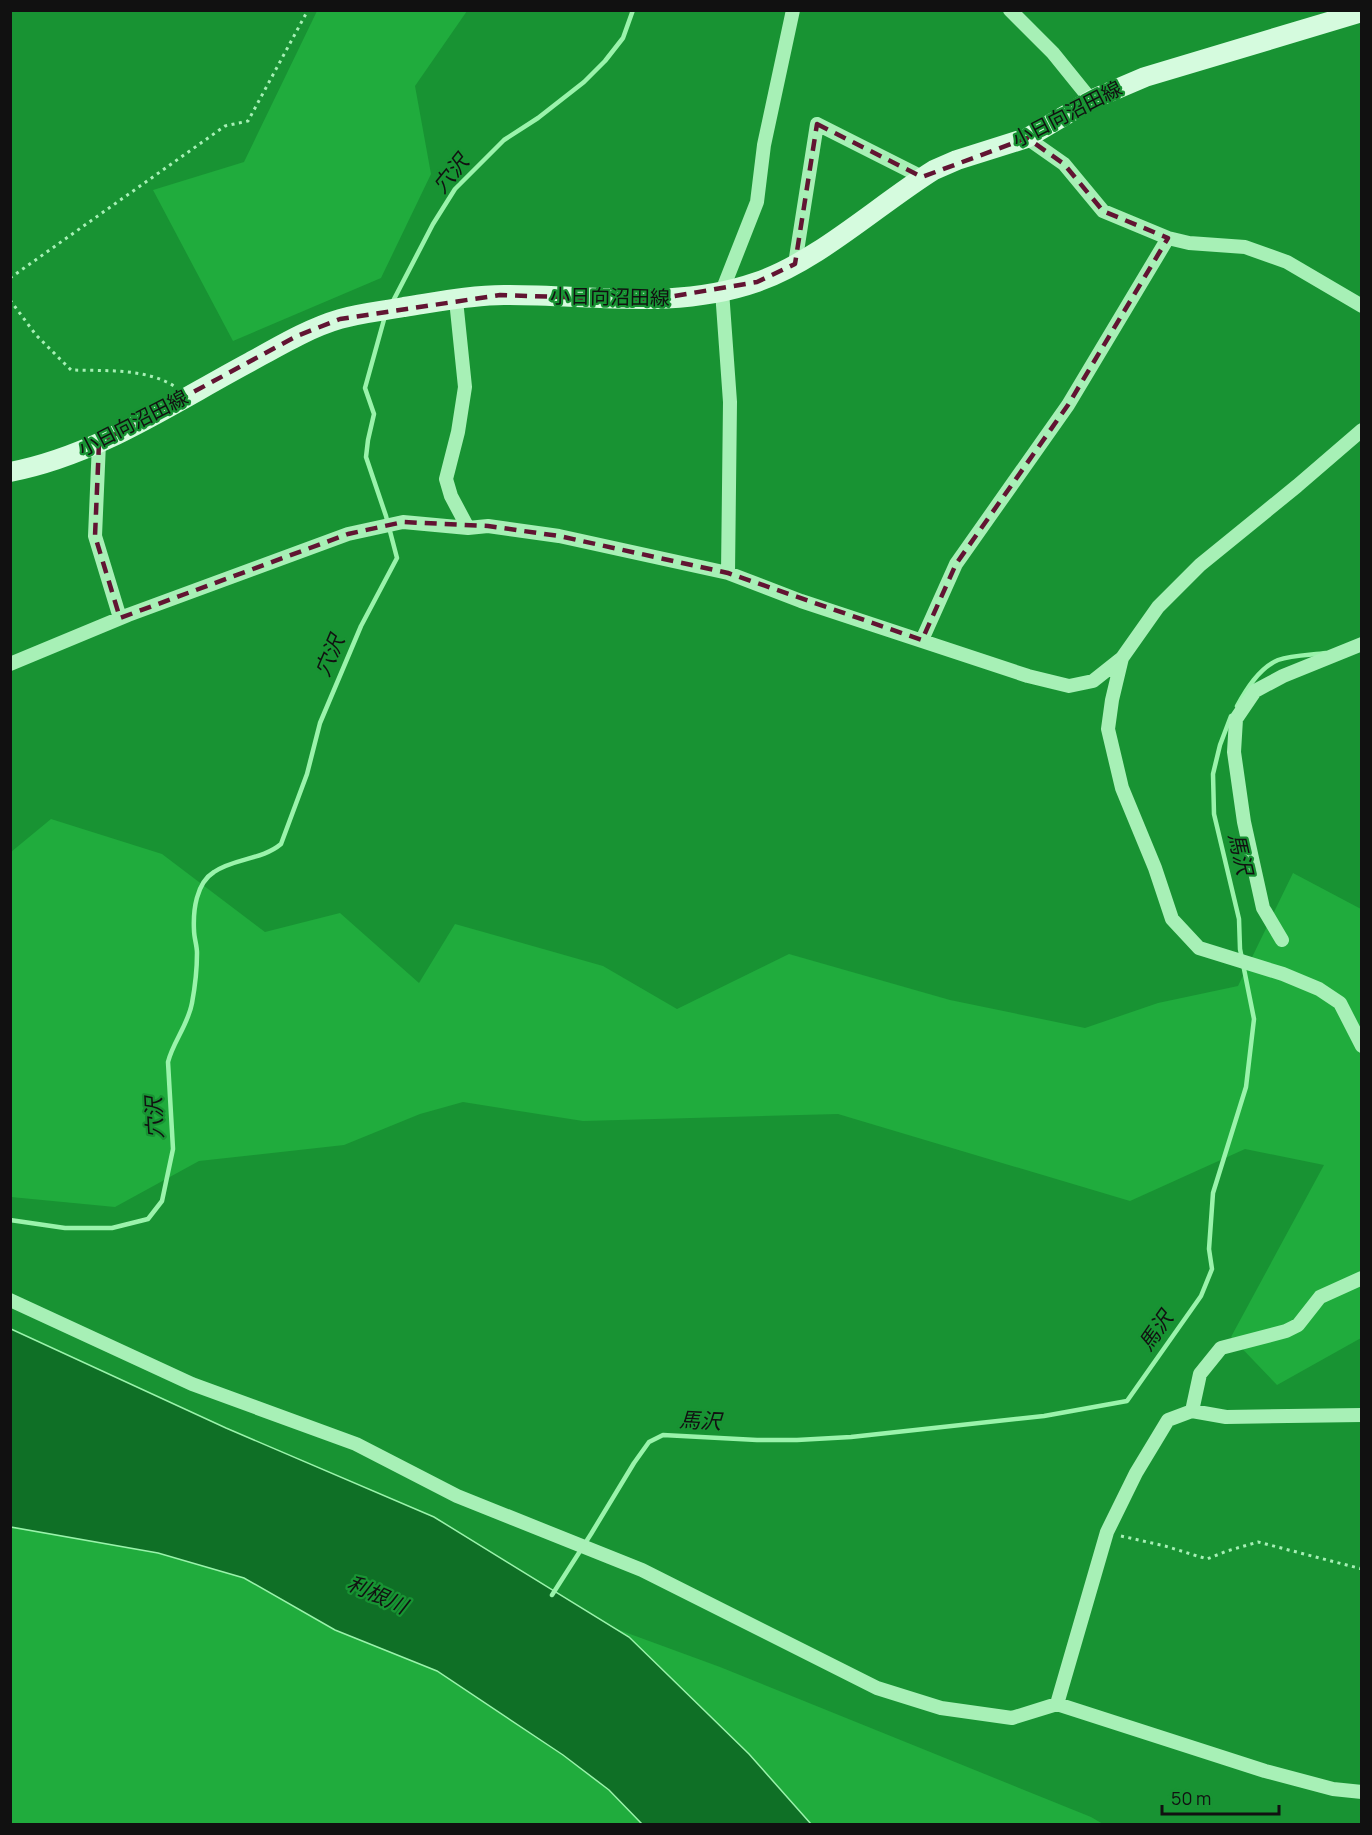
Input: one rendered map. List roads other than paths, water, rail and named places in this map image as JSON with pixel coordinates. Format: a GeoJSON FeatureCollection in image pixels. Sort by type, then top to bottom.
{"type":"FeatureCollection","features":[{"type":"Feature","properties":{"kind":"main road","name":"小日向沼田線"},"geometry":{"type":"LineString","coordinates":[[10,472],[76,453],[118,435],[297,336],[340,319],[429,303],[500,295],[651,300],[722,291],[757,282],[805,259],[922,177],[957,160],[1027,138],[1091,100],[1145,77],[1362,12]]}},
{"type":"Feature","properties":{"kind":"street"},"geometry":{"type":"LineString","coordinates":[[728,573],[730,402],[722,291],[757,202],[764,145],[793,10]]}},
{"type":"Feature","properties":{"kind":"street"},"geometry":{"type":"LineString","coordinates":[[1010,10],[1053,53],[1091,100]]}},
{"type":"Feature","properties":{"kind":"street"},"geometry":{"type":"LineString","coordinates":[[795,264],[817,124],[922,177]]}},
{"type":"Feature","properties":{"kind":"street"},"geometry":{"type":"LineString","coordinates":[[1027,138],[1064,164],[1103,211],[1167,238],[1189,243],[1245,247],[1287,262],[1362,306]]}},
{"type":"Feature","properties":{"kind":"street"},"geometry":{"type":"LineString","coordinates":[[922,640],[956,564],[1068,405],[1167,238]]}},
{"type":"Feature","properties":{"kind":"street"},"geometry":{"type":"LineString","coordinates":[[456,300],[465,387],[458,432],[446,479],[451,496],[468,528]]}},
{"type":"Feature","properties":{"kind":"street"},"geometry":{"type":"LineString","coordinates":[[10,664],[120,618],[348,534],[403,522],[468,528],[488,526],[559,536],[728,573],[801,601],[1028,676],[1069,686],[1093,681],[1122,658],[1158,607],[1200,565],[1362,430]]}},
{"type":"Feature","properties":{"kind":"street"},"geometry":{"type":"LineString","coordinates":[[99,443],[95,536],[120,618]]}},
{"type":"Feature","properties":{"kind":"street"},"geometry":{"type":"LineString","coordinates":[[1282,940],[1263,908],[1244,822],[1234,752],[1236,719],[1255,691],[1283,676],[1362,644]]}},
{"type":"Feature","properties":{"kind":"street"},"geometry":{"type":"LineString","coordinates":[[1122,658],[1108,729],[1122,788],[1155,868],[1172,919],[1199,948],[1283,974],[1319,989],[1340,1003],[1362,1046]]}},
{"type":"Feature","properties":{"kind":"street"},"geometry":{"type":"LineString","coordinates":[[1192,1411],[1200,1374],[1221,1348],[1286,1331],[1298,1325],[1320,1297],[1362,1278]]}},
{"type":"Feature","properties":{"kind":"street"},"geometry":{"type":"LineString","coordinates":[[10,1300],[192,1384],[356,1444],[457,1496],[642,1570],[877,1688],[942,1708],[1012,1718],[1057,1704],[1265,1771],[1333,1789],[1362,1792]]}},
{"type":"Feature","properties":{"kind":"street"},"geometry":{"type":"LineString","coordinates":[[1057,1704],[1107,1532],[1136,1473],[1168,1420],[1192,1411],[1226,1417],[1362,1415]]}},
{"type":"Feature","properties":{"kind":"water","name":"利根川"},"geometry":{"type":"Polygon","coordinates":[[[11,1329],[226,1428],[434,1517],[629,1637],[749,1754],[811,1824],[642,1824],[609,1790],[563,1755],[437,1671],[335,1630],[244,1578],[158,1553],[11,1527],[11,1329]]]}},
{"type":"Feature","properties":{"kind":"waterway","name":"穴沢"},"geometry":{"type":"LineString","coordinates":[[392,303],[433,224],[455,189],[504,140],[538,118],[584,82],[605,61],[623,38],[633,10]]}},
{"type":"Feature","properties":{"kind":"waterway","name":"穴沢"},"geometry":{"type":"LineString","coordinates":[[10,1220],[65,1228],[112,1228],[148,1219],[162,1201],[173,1149],[168,1062],[192,1003],[197,959],[194,914],[199,890],[208,877],[222,867],[265,853],[281,844],[307,774],[320,723],[361,626],[397,558],[386,516],[366,457],[374,414],[365,388],[385,316]]}},
{"type":"Feature","properties":{"kind":"waterway","name":"馬沢"},"geometry":{"type":"LineString","coordinates":[[1237,706],[1254,680],[1271,664],[1289,657],[1326,653]]}},
{"type":"Feature","properties":{"kind":"waterway","name":"馬沢"},"geometry":{"type":"LineString","coordinates":[[552,1595],[634,1463],[649,1442],[663,1435],[757,1440],[851,1437],[1044,1416],[1127,1401],[1201,1296],[1212,1269],[1209,1249],[1213,1193],[1246,1087],[1254,1019],[1240,949],[1239,919],[1214,814],[1213,774],[1220,745],[1231,716]]}}]}
